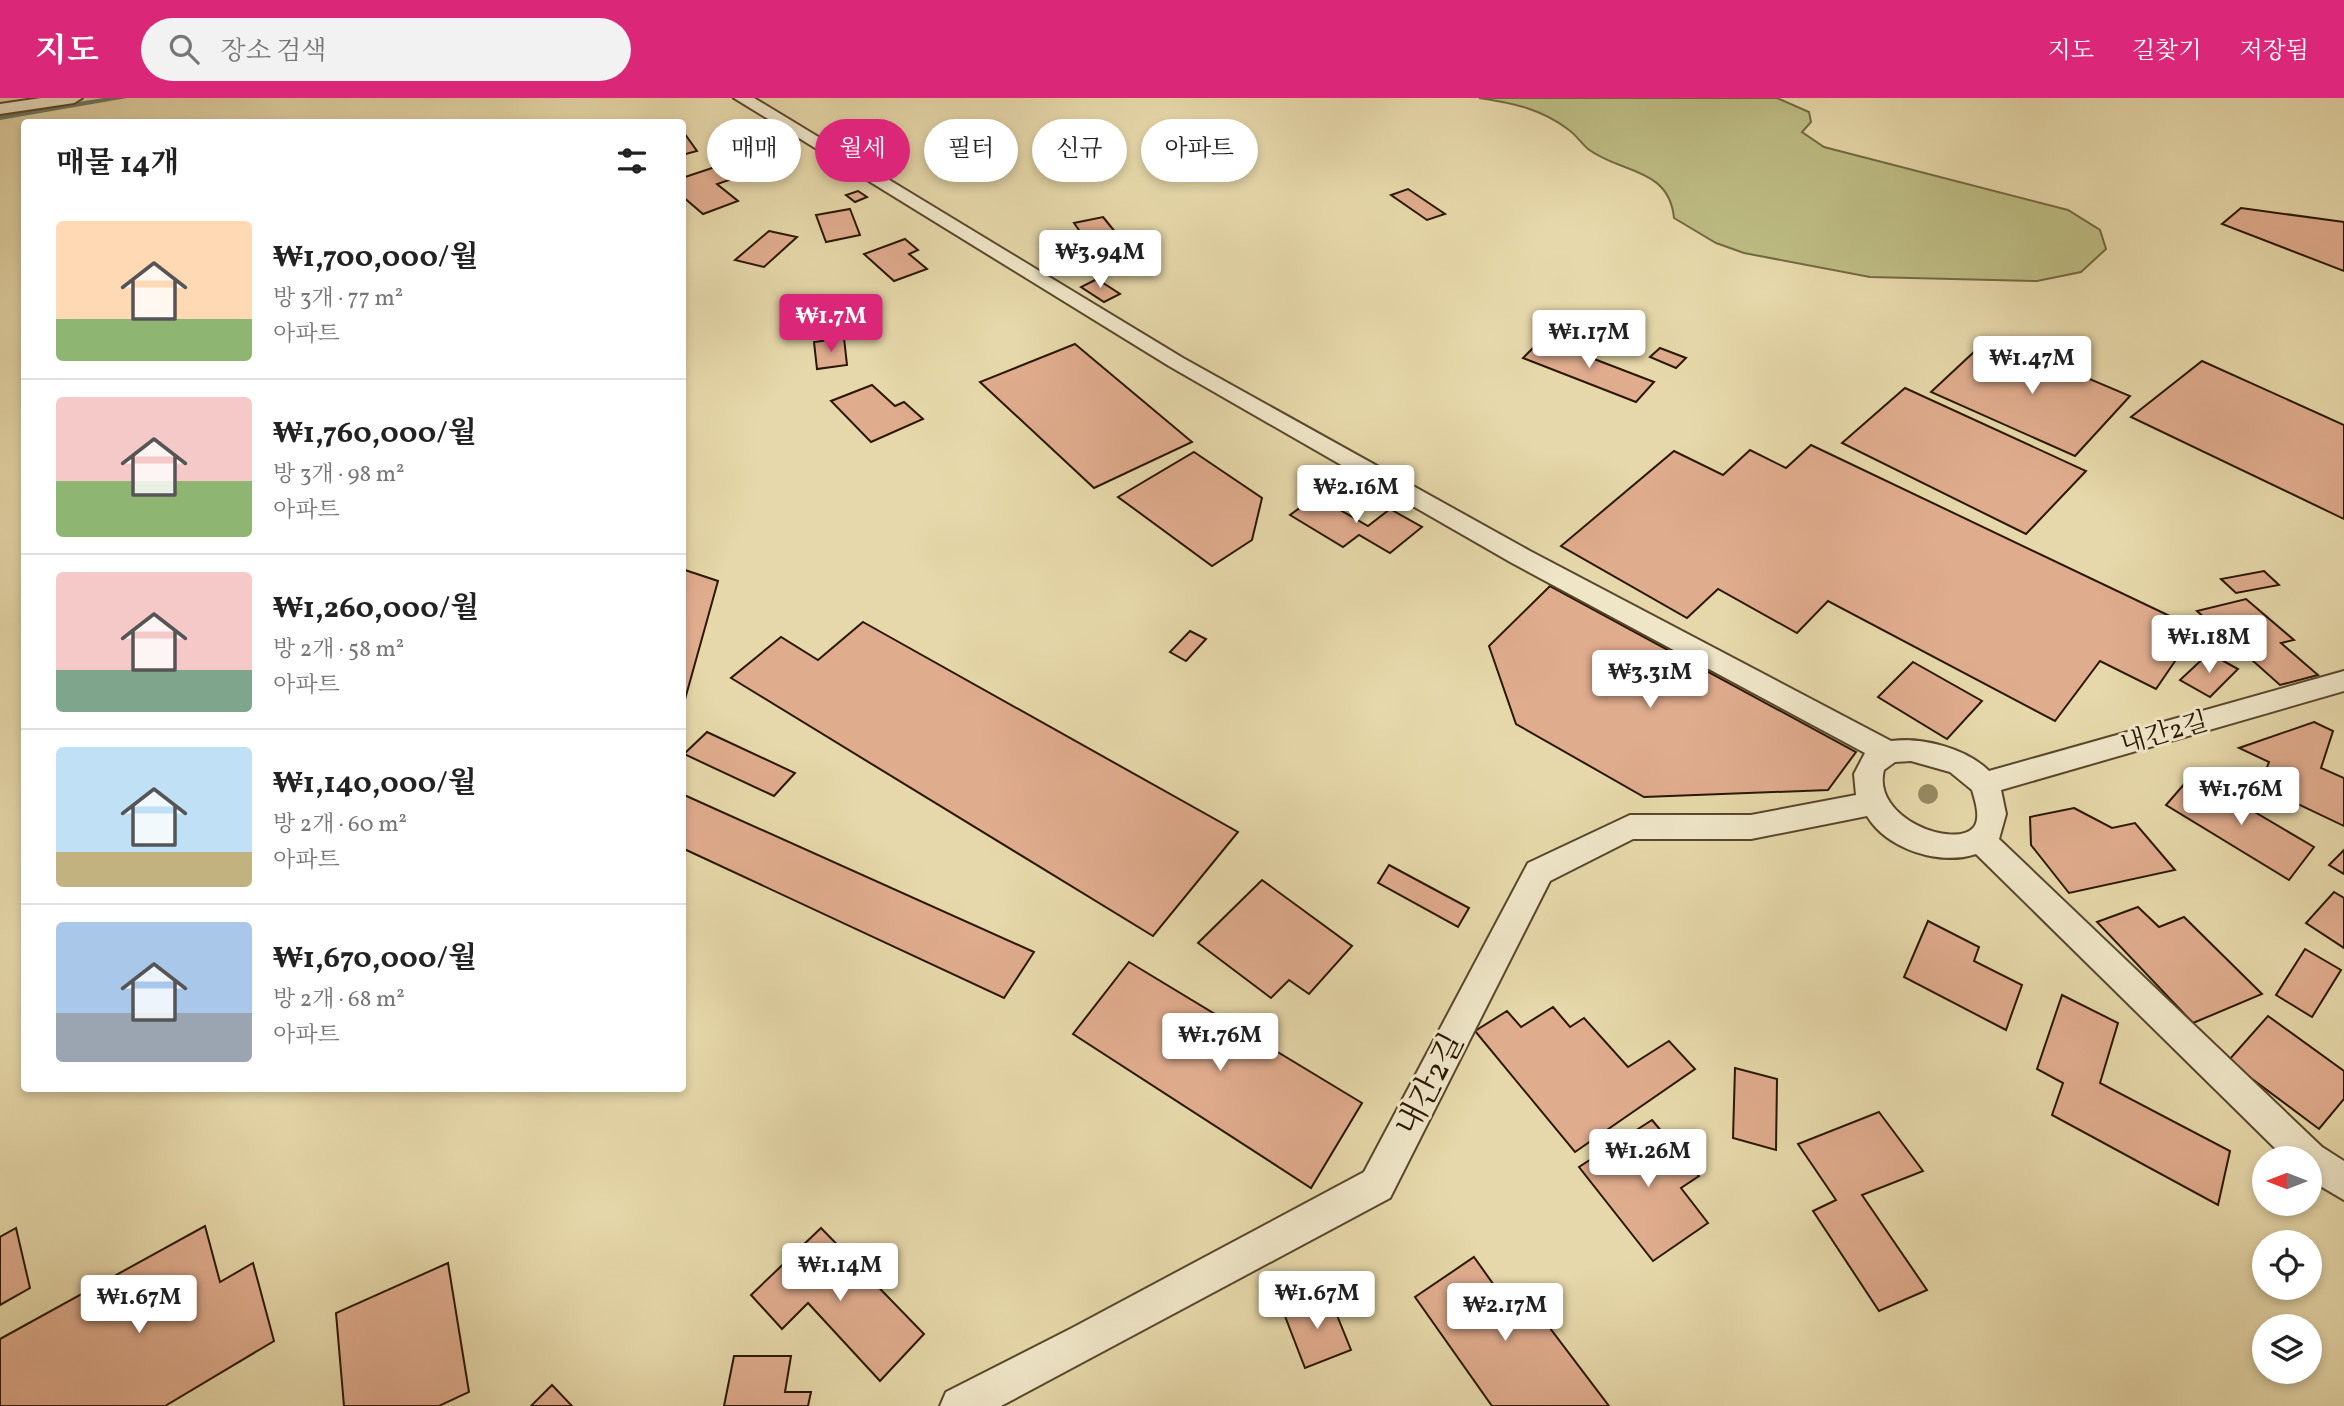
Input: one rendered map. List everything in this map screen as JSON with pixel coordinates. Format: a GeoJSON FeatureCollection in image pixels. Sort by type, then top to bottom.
{"type":"FeatureCollection","features":[{"type":"Feature","properties":{"kind":"lane"},"geometry":{"type":"LineString","coordinates":[[3,106],[74,98]]}},
{"type":"Feature","properties":{"kind":"lane"},"geometry":{"type":"LineString","coordinates":[[742,98],[1176,362],[1521,557],[1888,752]]}},
{"type":"Feature","properties":{"kind":"lane","name":"내간2길"},"geometry":{"type":"LineString","coordinates":[[1984,784],[2344,681]]}},
{"type":"Feature","properties":{"kind":"lane"},"geometry":{"type":"LineString","coordinates":[[1911,750],[1937,756],[1968,770],[1984,784],[1992,813],[1990,829],[1981,840],[1958,846],[1933,844],[1889,823],[1873,803],[1867,789],[1868,773],[1874,762],[1888,752],[1911,750]]}},
{"type":"Feature","properties":{"kind":"lane","name":"내간2길"},"geometry":{"type":"LineString","coordinates":[[960,1406],[1086,1342],[1377,1185],[1539,872],[1630,827],[1751,827],[1873,803]]}},
{"type":"Feature","properties":{"kind":"lane"},"geometry":{"type":"LineString","coordinates":[[1981,840],[2296,1146]]}},
{"type":"Feature","properties":{"kind":"lane"},"geometry":{"type":"LineString","coordinates":[[2322,1168],[2344,1182]]}},
{"type":"Feature","properties":{"kind":"shaded area"},"geometry":{"type":"Polygon","coordinates":[[[1479,98],[1777,98],[1809,112],[1811,122],[1802,132],[1824,147],[2068,210],[2100,230],[2106,249],[2081,272],[2037,281],[1870,277],[1744,253],[1716,243],[1674,218],[1670,201],[1663,189],[1653,180],[1601,157],[1559,123],[1527,108],[1479,98]]]}},
{"type":"Feature","properties":{"kind":"building"},"geometry":{"type":"Polygon","coordinates":[[[686,136],[697,151],[686,154],[686,136]]]}},
{"type":"Feature","properties":{"kind":"building"},"geometry":{"type":"Polygon","coordinates":[[[707,170],[707,182],[723,182],[717,184],[738,201],[703,214],[686,199],[686,177],[707,170]]]}},
{"type":"Feature","properties":{"kind":"building"},"geometry":{"type":"Polygon","coordinates":[[[1408,189],[1445,214],[1427,220],[1391,195],[1408,189]]]}},
{"type":"Feature","properties":{"kind":"building"},"geometry":{"type":"Polygon","coordinates":[[[858,191],[867,197],[855,202],[846,195],[858,191]]]}},
{"type":"Feature","properties":{"kind":"building"},"geometry":{"type":"Polygon","coordinates":[[[2241,208],[2344,222],[2344,271],[2222,224],[2241,208]]]}},
{"type":"Feature","properties":{"kind":"building"},"geometry":{"type":"Polygon","coordinates":[[[850,209],[860,235],[826,242],[816,215],[850,209]]]}},
{"type":"Feature","properties":{"kind":"building"},"geometry":{"type":"Polygon","coordinates":[[[1103,217],[1116,233],[1086,240],[1074,223],[1103,217]]]}},
{"type":"Feature","properties":{"kind":"building"},"geometry":{"type":"Polygon","coordinates":[[[769,231],[797,237],[764,267],[735,260],[769,231]]]}},
{"type":"Feature","properties":{"kind":"building"},"geometry":{"type":"Polygon","coordinates":[[[905,239],[918,250],[909,254],[927,269],[894,281],[864,254],[905,239]]]}},
{"type":"Feature","properties":{"kind":"building"},"geometry":{"type":"Polygon","coordinates":[[[1097,279],[1120,294],[1104,302],[1081,287],[1097,279]]]}},
{"type":"Feature","properties":{"kind":"building"},"geometry":{"type":"Polygon","coordinates":[[[1990,337],[2130,396],[2075,456],[1931,392],[1990,337]]]}},
{"type":"Feature","properties":{"kind":"building"},"geometry":{"type":"Polygon","coordinates":[[[844,338],[847,365],[817,369],[814,342],[844,338]]]}},
{"type":"Feature","properties":{"kind":"building"},"geometry":{"type":"Polygon","coordinates":[[[1542,339],[1654,382],[1636,402],[1523,358],[1542,339]]]}},
{"type":"Feature","properties":{"kind":"building"},"geometry":{"type":"Polygon","coordinates":[[[1075,344],[1192,442],[1094,488],[980,382],[1075,344]]]}},
{"type":"Feature","properties":{"kind":"building"},"geometry":{"type":"Polygon","coordinates":[[[1660,348],[1686,358],[1676,368],[1650,357],[1660,348]]]}},
{"type":"Feature","properties":{"kind":"building"},"geometry":{"type":"Polygon","coordinates":[[[2202,361],[2344,425],[2344,519],[2131,417],[2202,361]]]}},
{"type":"Feature","properties":{"kind":"building"},"geometry":{"type":"Polygon","coordinates":[[[872,385],[895,406],[904,402],[923,419],[871,442],[831,401],[872,385]]]}},
{"type":"Feature","properties":{"kind":"building"},"geometry":{"type":"Polygon","coordinates":[[[1905,388],[2086,471],[2026,534],[1842,443],[1905,388]]]}},
{"type":"Feature","properties":{"kind":"building"},"geometry":{"type":"Polygon","coordinates":[[[1811,445],[2197,629],[2156,689],[2100,661],[2055,721],[1828,601],[1797,633],[1718,589],[1687,618],[1561,546],[1674,451],[1723,475],[1750,450],[1786,468],[1811,445]]]}},
{"type":"Feature","properties":{"kind":"building"},"geometry":{"type":"Polygon","coordinates":[[[1194,452],[1262,498],[1252,540],[1212,566],[1118,497],[1194,452]]]}},
{"type":"Feature","properties":{"kind":"building"},"geometry":{"type":"Polygon","coordinates":[[[1316,496],[1368,526],[1390,509],[1422,527],[1390,553],[1359,535],[1343,547],[1290,515],[1316,496]]]}},
{"type":"Feature","properties":{"kind":"building"},"geometry":{"type":"Polygon","coordinates":[[[686,570],[718,581],[686,696],[686,570]]]}},
{"type":"Feature","properties":{"kind":"building"},"geometry":{"type":"Polygon","coordinates":[[[2264,571],[2279,585],[2236,593],[2221,579],[2264,571]]]}},
{"type":"Feature","properties":{"kind":"building"},"geometry":{"type":"Polygon","coordinates":[[[1550,586],[1856,752],[1828,790],[1644,797],[1516,724],[1489,646],[1550,586]]]}},
{"type":"Feature","properties":{"kind":"building"},"geometry":{"type":"Polygon","coordinates":[[[2246,599],[2294,640],[2281,643],[2318,675],[2280,685],[2197,611],[2246,599]]]}},
{"type":"Feature","properties":{"kind":"building"},"geometry":{"type":"Polygon","coordinates":[[[863,622],[1238,832],[1153,936],[731,678],[781,637],[818,660],[863,622]]]}},
{"type":"Feature","properties":{"kind":"building"},"geometry":{"type":"Polygon","coordinates":[[[1190,631],[1206,639],[1186,661],[1170,652],[1190,631]]]}},
{"type":"Feature","properties":{"kind":"building"},"geometry":{"type":"Polygon","coordinates":[[[2209,653],[2238,669],[2210,697],[2180,680],[2209,653]]]}},
{"type":"Feature","properties":{"kind":"building"},"geometry":{"type":"Polygon","coordinates":[[[1913,662],[1982,701],[1947,739],[1878,697],[1913,662]]]}},
{"type":"Feature","properties":{"kind":"building"},"geometry":{"type":"Polygon","coordinates":[[[2314,722],[2333,731],[2321,768],[2344,778],[2344,826],[2260,786],[2269,762],[2239,748],[2314,722]]]}},
{"type":"Feature","properties":{"kind":"building"},"geometry":{"type":"Polygon","coordinates":[[[707,732],[795,773],[774,796],[686,755],[707,732]]]}},
{"type":"Feature","properties":{"kind":"building"},"geometry":{"type":"Polygon","coordinates":[[[2192,775],[2314,847],[2289,880],[2166,805],[2192,775]]]}},
{"type":"Feature","properties":{"kind":"building"},"geometry":{"type":"Polygon","coordinates":[[[686,796],[1034,952],[1004,998],[686,850],[686,796]]]}},
{"type":"Feature","properties":{"kind":"building"},"geometry":{"type":"Polygon","coordinates":[[[2074,808],[2112,828],[2135,823],[2175,870],[2069,893],[2031,845],[2030,817],[2074,808]]]}},
{"type":"Feature","properties":{"kind":"building"},"geometry":{"type":"Polygon","coordinates":[[[2344,850],[2344,874],[2329,865],[2344,850]]]}},
{"type":"Feature","properties":{"kind":"building"},"geometry":{"type":"Polygon","coordinates":[[[1389,865],[1469,908],[1458,927],[1378,883],[1389,865]]]}},
{"type":"Feature","properties":{"kind":"building"},"geometry":{"type":"Polygon","coordinates":[[[1262,880],[1352,946],[1309,994],[1289,980],[1271,998],[1198,943],[1262,880]]]}},
{"type":"Feature","properties":{"kind":"building"},"geometry":{"type":"Polygon","coordinates":[[[2334,892],[2344,898],[2344,948],[2306,923],[2334,892]]]}},
{"type":"Feature","properties":{"kind":"building"},"geometry":{"type":"Polygon","coordinates":[[[2138,907],[2159,927],[2184,917],[2262,994],[2193,1023],[2097,922],[2138,907]]]}},
{"type":"Feature","properties":{"kind":"building"},"geometry":{"type":"Polygon","coordinates":[[[1928,921],[1979,947],[1974,961],[2022,985],[2006,1030],[1904,977],[1928,921]]]}},
{"type":"Feature","properties":{"kind":"building"},"geometry":{"type":"Polygon","coordinates":[[[2305,949],[2341,970],[2312,1017],[2276,995],[2305,949]]]}},
{"type":"Feature","properties":{"kind":"building"},"geometry":{"type":"Polygon","coordinates":[[[1129,962],[1362,1103],[1311,1188],[1073,1034],[1129,962]]]}},
{"type":"Feature","properties":{"kind":"building"},"geometry":{"type":"Polygon","coordinates":[[[2062,995],[2118,1023],[2100,1083],[2230,1151],[2218,1205],[2052,1115],[2063,1083],[2037,1069],[2062,995]]]}},
{"type":"Feature","properties":{"kind":"building"},"geometry":{"type":"Polygon","coordinates":[[[1553,1007],[1570,1027],[1584,1018],[1628,1067],[1669,1041],[1695,1069],[1575,1152],[1475,1031],[1507,1011],[1521,1027],[1553,1007]]]}},
{"type":"Feature","properties":{"kind":"building"},"geometry":{"type":"Polygon","coordinates":[[[2268,1016],[2344,1071],[2344,1099],[2319,1129],[2228,1061],[2268,1016]]]}},
{"type":"Feature","properties":{"kind":"building"},"geometry":{"type":"Polygon","coordinates":[[[1735,1068],[1777,1079],[1776,1150],[1733,1138],[1735,1068]]]}},
{"type":"Feature","properties":{"kind":"building"},"geometry":{"type":"Polygon","coordinates":[[[1879,1112],[1923,1171],[1862,1195],[1927,1290],[1879,1311],[1813,1211],[1836,1200],[1798,1144],[1879,1112]]]}},
{"type":"Feature","properties":{"kind":"building"},"geometry":{"type":"Polygon","coordinates":[[[1652,1120],[1699,1176],[1681,1188],[1708,1223],[1653,1261],[1579,1167],[1652,1120]]]}},
{"type":"Feature","properties":{"kind":"building"},"geometry":{"type":"Polygon","coordinates":[[[205,1226],[220,1282],[253,1263],[274,1341],[165,1406],[0,1406],[0,1339],[205,1226]]]}},
{"type":"Feature","properties":{"kind":"building"},"geometry":{"type":"Polygon","coordinates":[[[16,1228],[30,1288],[0,1305],[0,1237],[16,1228]]]}},
{"type":"Feature","properties":{"kind":"building"},"geometry":{"type":"Polygon","coordinates":[[[821,1228],[924,1334],[880,1381],[808,1303],[782,1329],[751,1295],[821,1228]]]}},
{"type":"Feature","properties":{"kind":"building"},"geometry":{"type":"Polygon","coordinates":[[[1474,1257],[1506,1302],[1521,1290],[1609,1406],[1492,1406],[1415,1297],[1474,1257]]]}},
{"type":"Feature","properties":{"kind":"building"},"geometry":{"type":"Polygon","coordinates":[[[448,1263],[469,1392],[439,1406],[344,1406],[336,1313],[448,1263]]]}},
{"type":"Feature","properties":{"kind":"building"},"geometry":{"type":"Polygon","coordinates":[[[1328,1293],[1351,1350],[1305,1368],[1283,1311],[1328,1293]]]}},
{"type":"Feature","properties":{"kind":"building"},"geometry":{"type":"Polygon","coordinates":[[[734,1356],[791,1356],[785,1392],[811,1392],[808,1406],[724,1406],[734,1356]]]}},
{"type":"Feature","properties":{"kind":"building"},"geometry":{"type":"Polygon","coordinates":[[[552,1385],[572,1406],[531,1406],[552,1385]]]}},
{"type":"Feature","properties":{"kind":"waterway"},"geometry":{"type":"LineString","coordinates":[[0,117],[122,98]]}}]}
